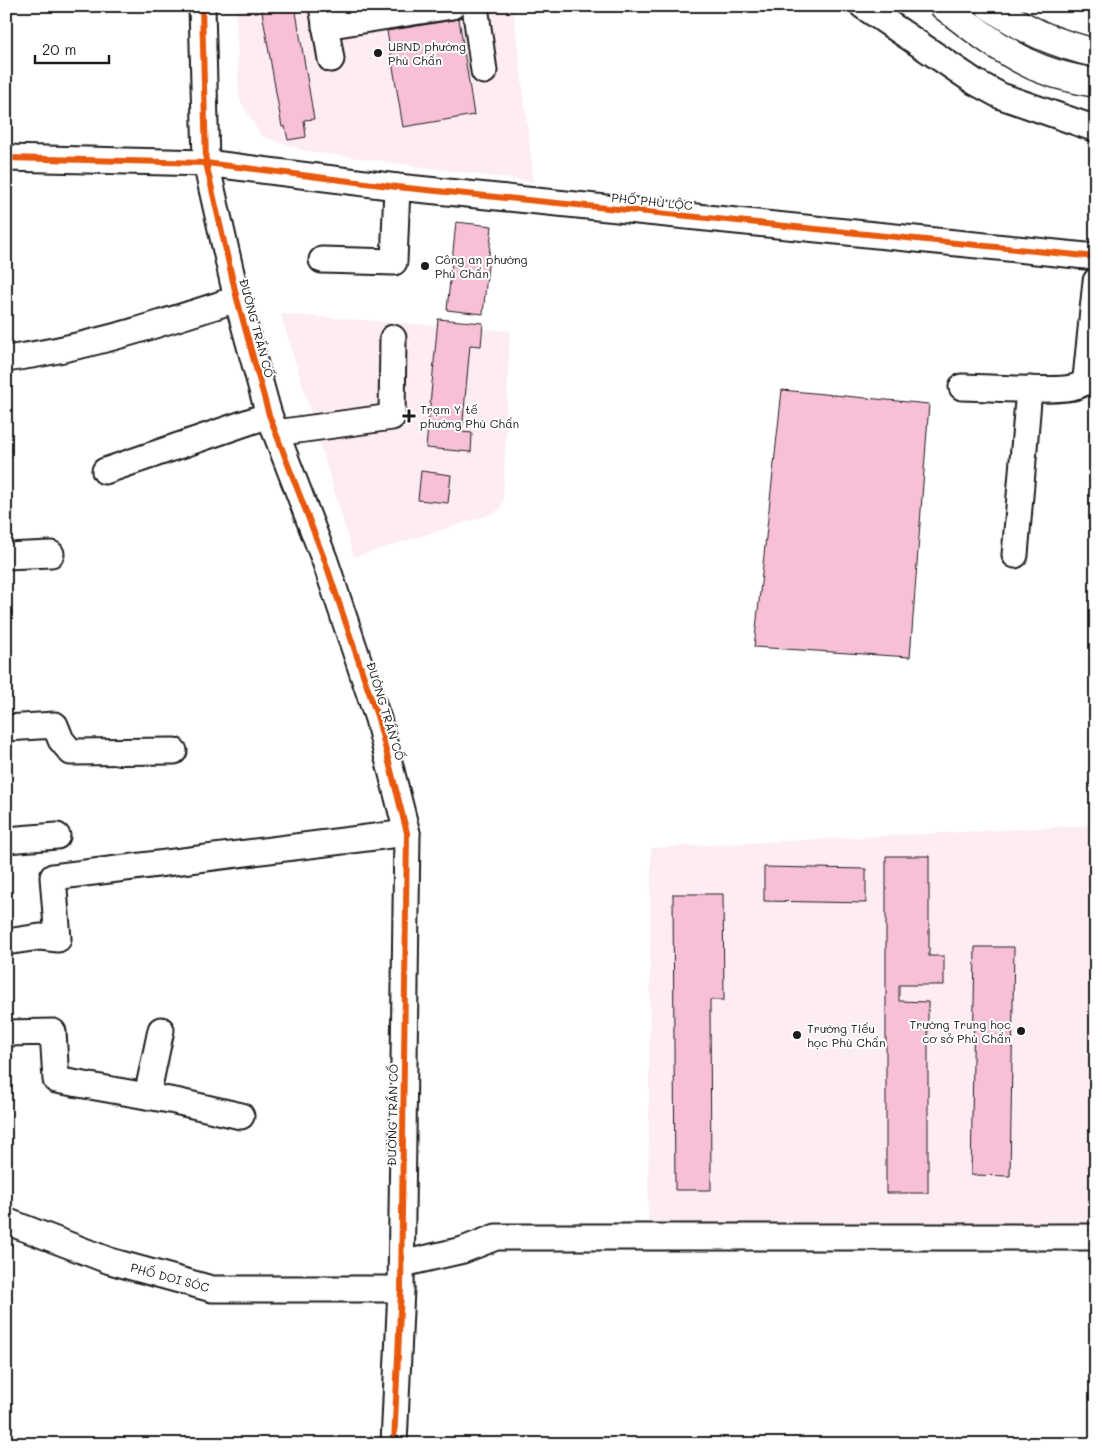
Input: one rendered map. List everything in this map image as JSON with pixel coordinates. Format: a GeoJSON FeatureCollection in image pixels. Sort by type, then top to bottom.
{"type":"FeatureCollection","features":[{"type":"Feature","properties":{"kind":"highway"},"geometry":{"type":"LineString","coordinates":[[944,6],[970,26],[1029,64],[1058,75],[1096,83]]}},
{"type":"Feature","properties":{"kind":"highway"},"geometry":{"type":"LineString","coordinates":[[990,6],[1013,22],[1059,44],[1096,53]]}},
{"type":"Feature","properties":{"kind":"street","name":"ĐƯỜNG TRẦN CỐ"},"geometry":{"type":"LineString","coordinates":[[202,6],[206,163],[237,299],[272,424],[325,561],[378,719],[407,833],[402,1264],[394,1444]]}},
{"type":"Feature","properties":{"kind":"street"},"geometry":{"type":"LineString","coordinates":[[331,59],[324,16],[452,6]]}},
{"type":"Feature","properties":{"kind":"street"},"geometry":{"type":"LineString","coordinates":[[474,6],[484,71]]}},
{"type":"Feature","properties":{"kind":"street"},"geometry":{"type":"LineString","coordinates":[[863,6],[975,82],[1001,96],[1096,129]]}},
{"type":"Feature","properties":{"kind":"street","name":"PHỐ PHÙ LỘC"},"geometry":{"type":"LineString","coordinates":[[6,158],[206,163],[396,187],[1096,257]]}},
{"type":"Feature","properties":{"kind":"street"},"geometry":{"type":"LineString","coordinates":[[322,260],[394,262],[396,187]]}},
{"type":"Feature","properties":{"kind":"street"},"geometry":{"type":"LineString","coordinates":[[962,387],[1073,388],[1084,381],[1096,281]]}},
{"type":"Feature","properties":{"kind":"street"},"geometry":{"type":"LineString","coordinates":[[6,359],[55,353],[119,337],[237,299]]}},
{"type":"Feature","properties":{"kind":"street"},"geometry":{"type":"LineString","coordinates":[[105,471],[272,424],[392,417],[393,338]]}},
{"type":"Feature","properties":{"kind":"street"},"geometry":{"type":"LineString","coordinates":[[1015,555],[1029,389]]}},
{"type":"Feature","properties":{"kind":"street"},"geometry":{"type":"LineString","coordinates":[[6,556],[50,554]]}},
{"type":"Feature","properties":{"kind":"street"},"geometry":{"type":"LineString","coordinates":[[6,728],[55,725],[62,740],[71,752],[174,751]]}},
{"type":"Feature","properties":{"kind":"street"},"geometry":{"type":"LineString","coordinates":[[6,942],[40,937],[58,939],[53,877],[407,833]]}},
{"type":"Feature","properties":{"kind":"street"},"geometry":{"type":"LineString","coordinates":[[6,840],[57,836]]}},
{"type":"Feature","properties":{"kind":"street"},"geometry":{"type":"LineString","coordinates":[[147,1096],[160,1030]]}},
{"type":"Feature","properties":{"kind":"street"},"geometry":{"type":"LineString","coordinates":[[6,1033],[53,1032],[56,1080],[147,1096],[241,1116]]}},
{"type":"Feature","properties":{"kind":"street","name":"PHỐ DOI SÓC"},"geometry":{"type":"LineString","coordinates":[[6,1221],[110,1261],[212,1289],[401,1288]]}},
{"type":"Feature","properties":{"kind":"street"},"geometry":{"type":"LineString","coordinates":[[402,1264],[463,1250],[496,1237],[1096,1237]]}},
{"type":"Feature","properties":{"kind":"shaded area","name":"UBND phường Phù Chẩn"},"geometry":{"type":"Polygon","coordinates":[[[236,6],[513,6],[534,182],[306,151],[261,136],[239,99],[236,6]]]}},
{"type":"Feature","properties":{"kind":"shaded area","name":"Trạm Y tế phường Phù Chẩn"},"geometry":{"type":"Polygon","coordinates":[[[281,314],[510,331],[503,502],[499,510],[486,516],[354,557],[281,314]]]}},
{"type":"Feature","properties":{"kind":"shaded area","name":"Trường Tiểu học Phù Chẩn"},"geometry":{"type":"Polygon","coordinates":[[[1096,825],[1096,1228],[942,1228],[648,1222],[651,848],[1096,825]]]}},
{"type":"Feature","properties":{"kind":"building"},"geometry":{"type":"Polygon","coordinates":[[[261,6],[295,6],[314,119],[304,120],[306,137],[288,140],[285,126],[282,127],[261,6]]]}},
{"type":"Feature","properties":{"kind":"building"},"geometry":{"type":"Polygon","coordinates":[[[459,19],[474,115],[403,127],[387,31],[459,19]]]}},
{"type":"Feature","properties":{"kind":"building"},"geometry":{"type":"Polygon","coordinates":[[[456,222],[492,226],[483,314],[447,310],[456,222]]]}},
{"type":"Feature","properties":{"kind":"building"},"geometry":{"type":"Polygon","coordinates":[[[438,319],[483,323],[481,346],[470,345],[462,432],[472,433],[471,452],[426,448],[438,319]]]}},
{"type":"Feature","properties":{"kind":"building"},"geometry":{"type":"Polygon","coordinates":[[[782,390],[929,404],[910,657],[754,647],[782,390]]]}},
{"type":"Feature","properties":{"kind":"building"},"geometry":{"type":"Polygon","coordinates":[[[421,471],[451,475],[448,503],[418,500],[421,471]]]}},
{"type":"Feature","properties":{"kind":"building"},"geometry":{"type":"Polygon","coordinates":[[[886,856],[929,856],[929,956],[944,956],[944,985],[899,985],[899,1001],[928,1002],[928,1193],[886,1193],[886,856]]]}},
{"type":"Feature","properties":{"kind":"building"},"geometry":{"type":"Polygon","coordinates":[[[764,867],[866,869],[866,903],[764,901],[764,867]]]}},
{"type":"Feature","properties":{"kind":"building"},"geometry":{"type":"Polygon","coordinates":[[[673,894],[723,894],[724,1000],[710,1000],[711,1190],[675,1190],[673,894]]]}},
{"type":"Feature","properties":{"kind":"building"},"geometry":{"type":"Polygon","coordinates":[[[975,947],[1014,947],[1010,1176],[971,1175],[975,947]]]}},
{"type":"Feature","properties":{"kind":"cycle path"},"geometry":{"type":"LineString","coordinates":[[202,6],[206,163],[237,299],[269,415],[325,561],[378,719],[407,833],[401,1289],[394,1444]]}},
{"type":"Feature","properties":{"kind":"cycle path"},"geometry":{"type":"LineString","coordinates":[[6,158],[206,163],[397,187],[1096,257]]}},
{"type":"Feature","properties":{"kind":"place","name":"UBND phường Phù Chẩn"},"geometry":{"type":"Point","coordinates":[378,53]}},
{"type":"Feature","properties":{"kind":"place","name":"Công an phường Phù Chẩn"},"geometry":{"type":"Point","coordinates":[425,266]}},
{"type":"Feature","properties":{"kind":"place","name":"Trạm Y tế phường Phù Chẩn"},"geometry":{"type":"Point","coordinates":[409,416]}},
{"type":"Feature","properties":{"kind":"place","name":"Trường Trung học cơ sở Phù Chẩn"},"geometry":{"type":"Point","coordinates":[1021,1031]}},
{"type":"Feature","properties":{"kind":"place","name":"Trường Tiểu học Phù Chẩn"},"geometry":{"type":"Point","coordinates":[797,1035]}}]}
